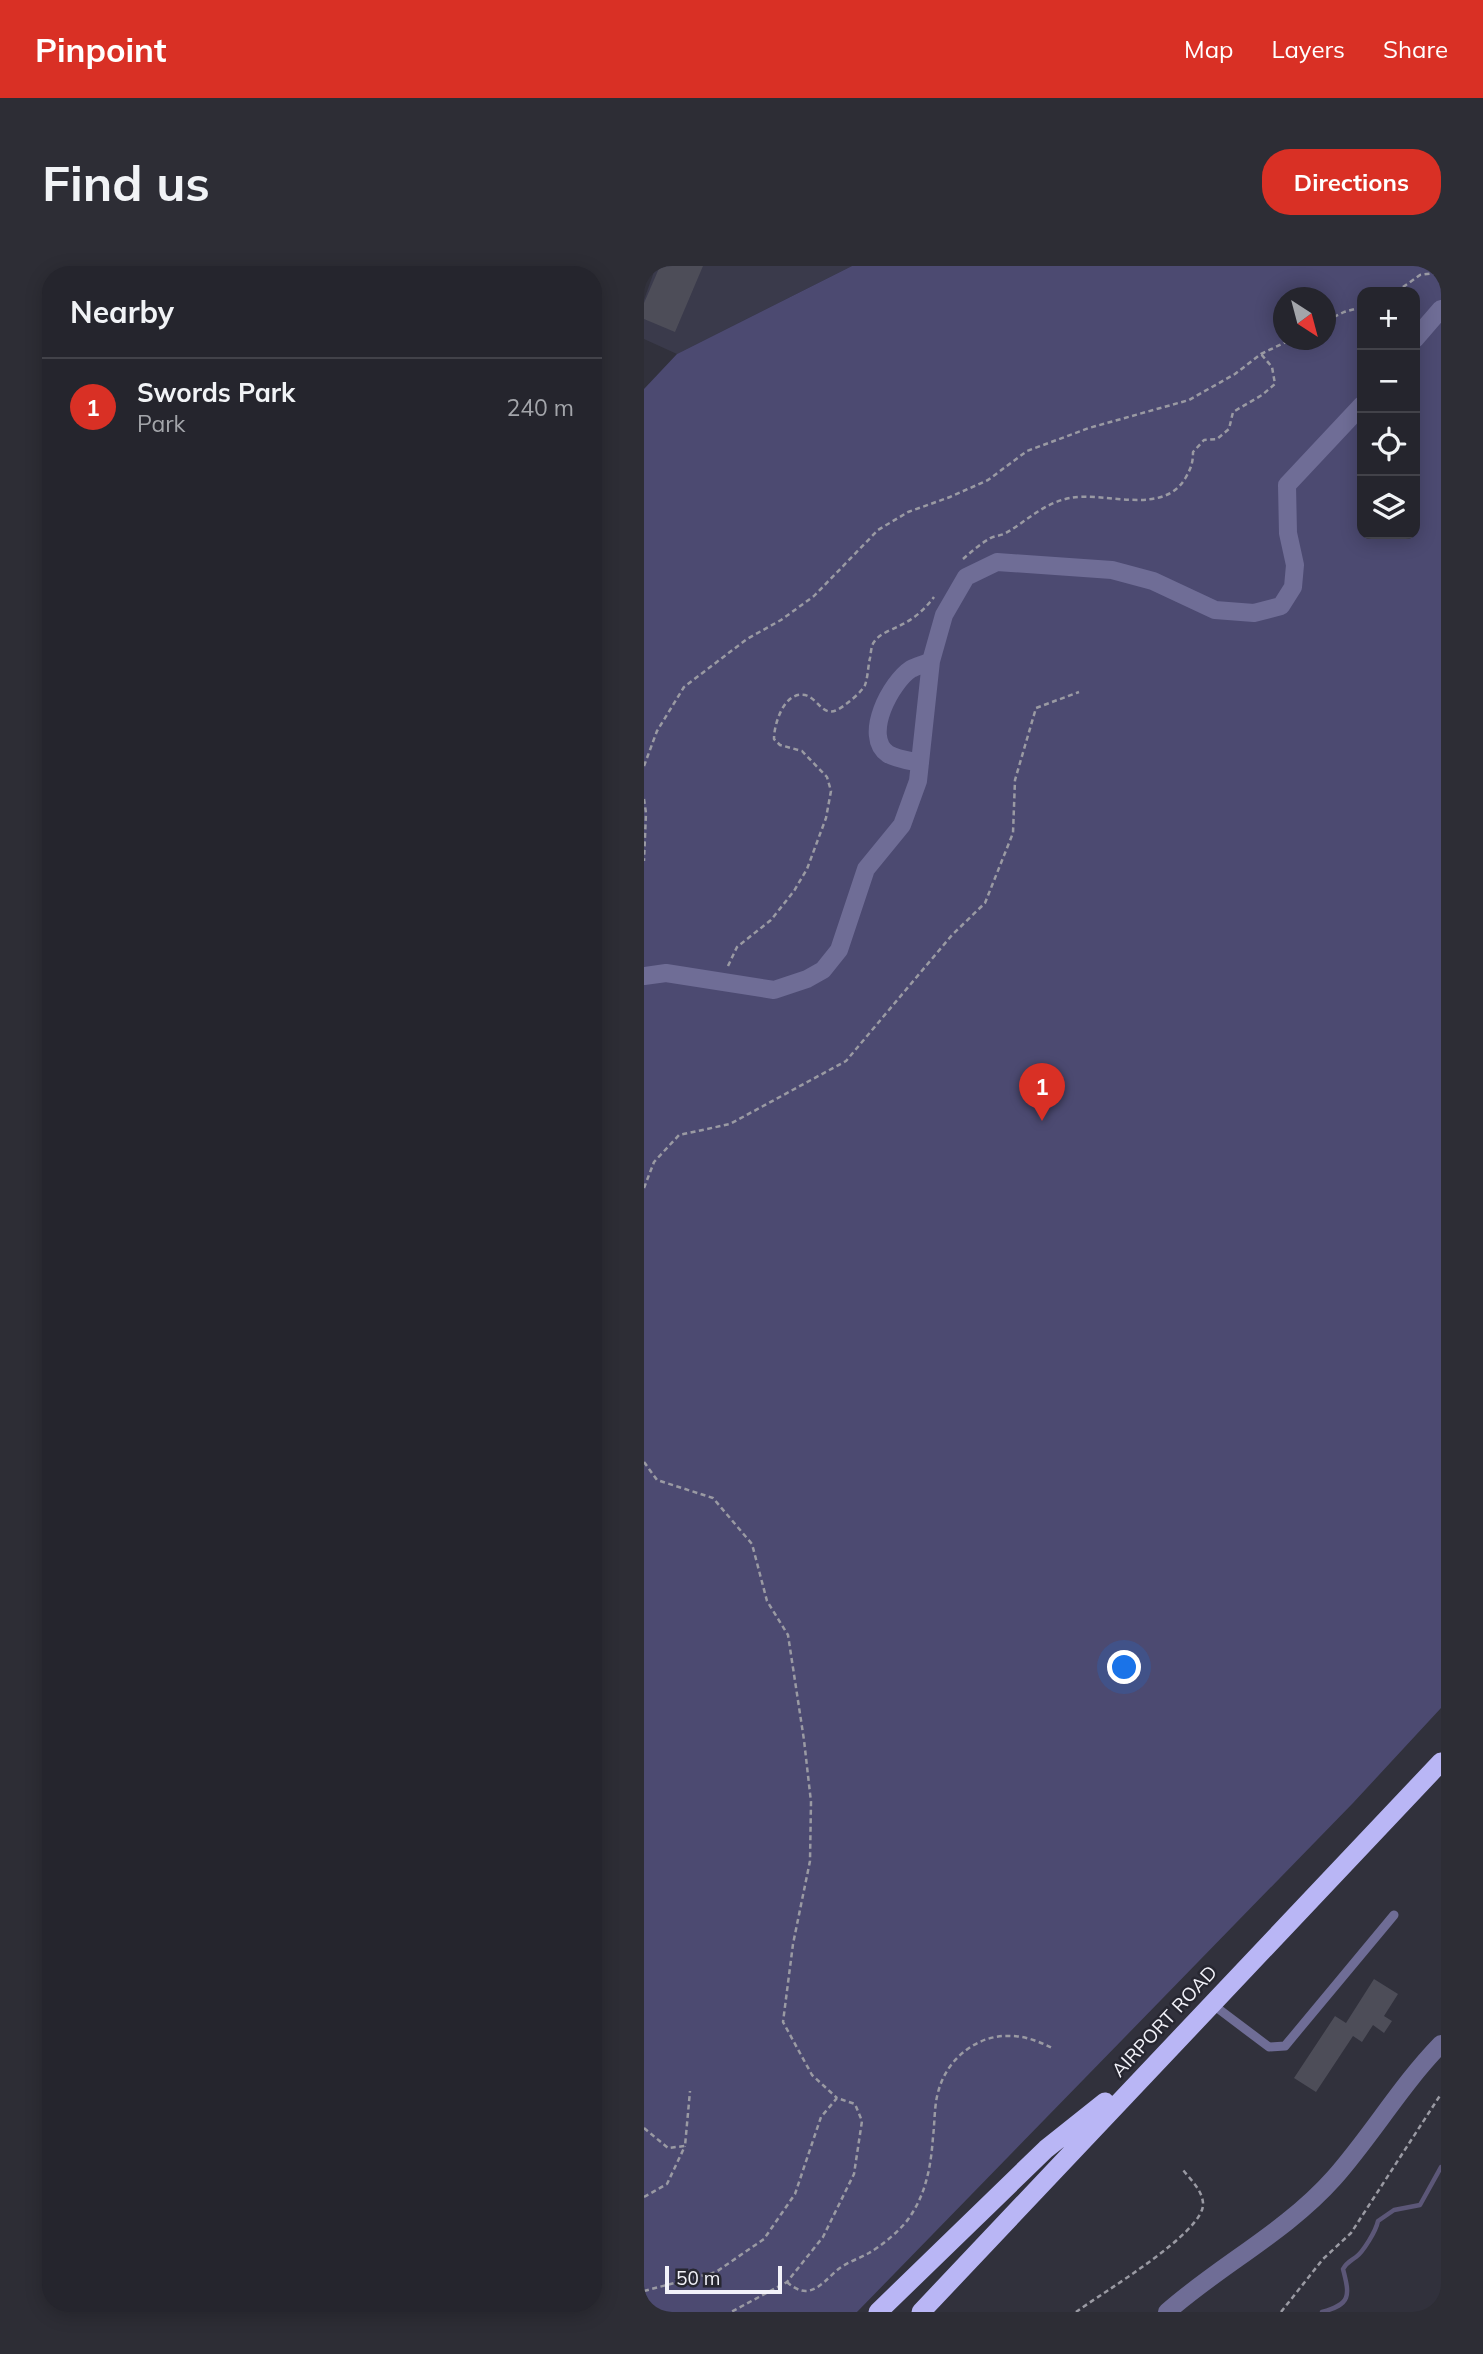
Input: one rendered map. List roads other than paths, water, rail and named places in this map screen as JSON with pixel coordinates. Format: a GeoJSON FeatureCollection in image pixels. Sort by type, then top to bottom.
{"type":"FeatureCollection","features":[{"type":"Feature","properties":{"kind":"highway","name":"AIRPORT ROAD"},"geometry":{"type":"LineString","coordinates":[[922,2312],[1441,1762]]}},
{"type":"Feature","properties":{"kind":"highway"},"geometry":{"type":"LineString","coordinates":[[878,2312],[1046,2149],[1158,2060]]}},
{"type":"Feature","properties":{"kind":"street"},"geometry":{"type":"LineString","coordinates":[[1420,333],[1441,309]]}},
{"type":"Feature","properties":{"kind":"street"},"geometry":{"type":"LineString","coordinates":[[644,976],[666,973],[728,985],[774,990],[807,979],[823,970],[839,950],[866,869],[902,825],[918,781],[932,661],[944,615],[966,577],[996,562],[1112,570],[1153,581],[1214,610],[1254,613],[1281,606],[1293,587],[1295,565],[1288,533],[1287,485],[1357,410]]}},
{"type":"Feature","properties":{"kind":"street"},"geometry":{"type":"LineString","coordinates":[[920,763],[888,754],[878,741],[877,723],[893,689],[910,670],[932,661]]}},
{"type":"Feature","properties":{"kind":"street"},"geometry":{"type":"LineString","coordinates":[[1167,2312],[1284,2223],[1333,2179],[1422,2063],[1441,2044]]}},
{"type":"Feature","properties":{"kind":"lane"},"geometry":{"type":"LineString","coordinates":[[1212,2004],[1269,2047],[1285,2046],[1394,1915]]}},
{"type":"Feature","properties":{"kind":"waterway"},"geometry":{"type":"LineString","coordinates":[[1322,2312],[1338,2306],[1346,2298],[1347,2286],[1343,2269],[1366,2246],[1378,2221],[1394,2210],[1420,2205],[1441,2167]]}},
{"type":"Feature","properties":{"kind":"place","name":"Swords Park"},"geometry":{"type":"Point","coordinates":[1042,1121]}}]}
